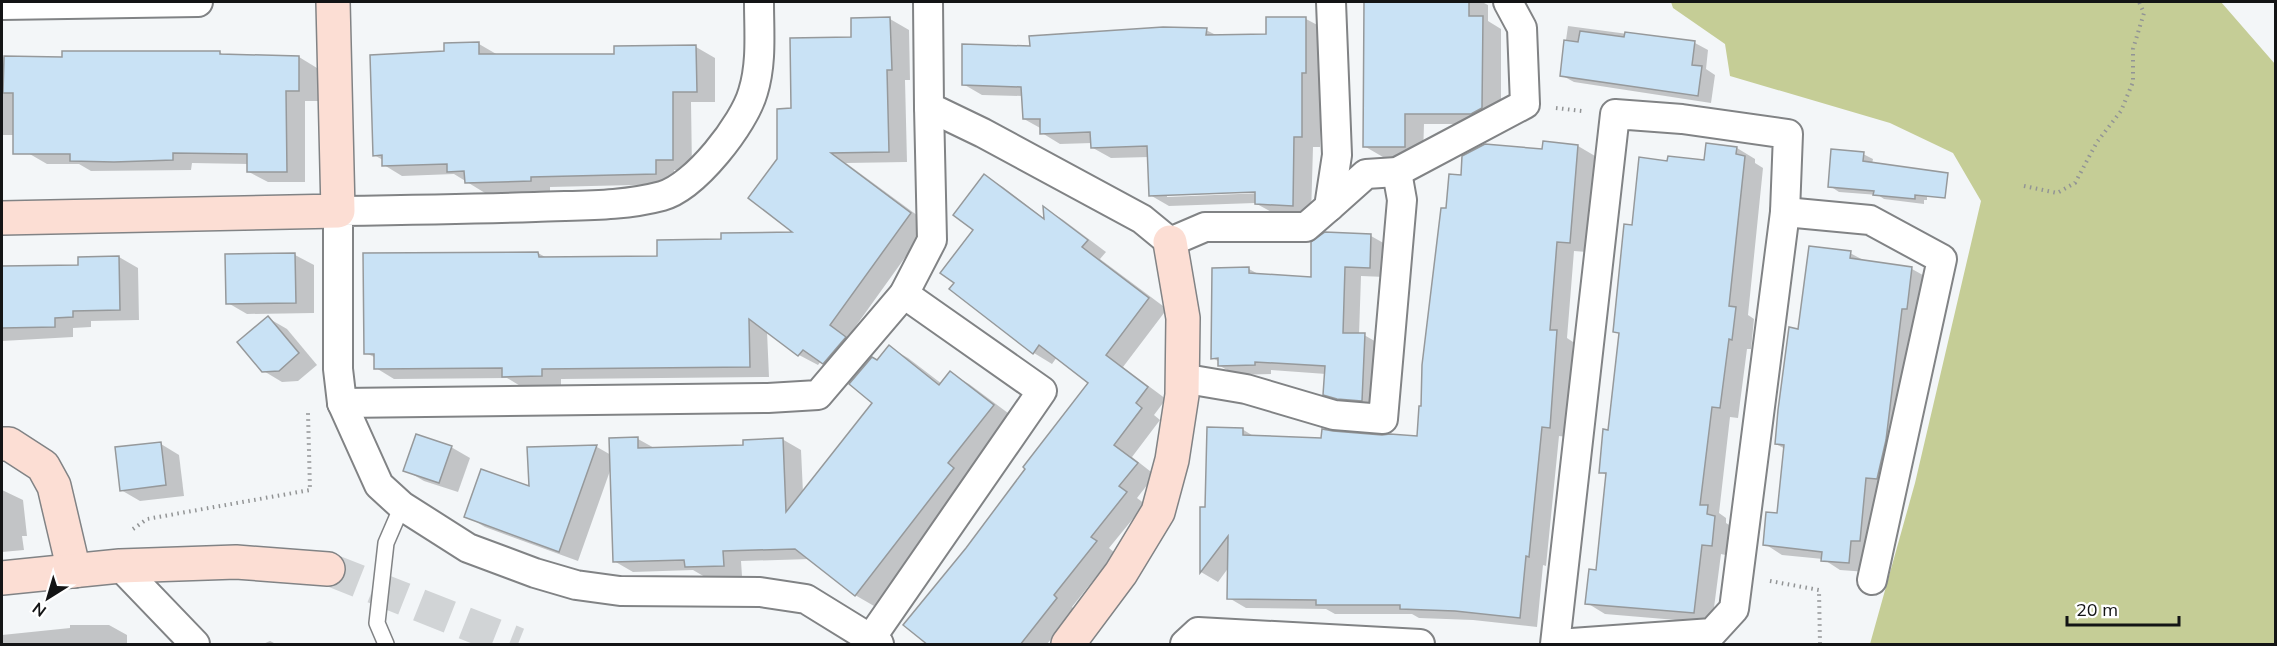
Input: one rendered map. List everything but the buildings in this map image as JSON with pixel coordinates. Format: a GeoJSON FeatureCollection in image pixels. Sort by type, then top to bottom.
{"type":"FeatureCollection","features":[{"type":"Feature","properties":{"kind":"street"},"geometry":{"type":"LineString","coordinates":[[2,5],[198,2]]}},
{"type":"Feature","properties":{"kind":"street"},"geometry":{"type":"LineString","coordinates":[[333,2],[338,211],[338,369],[342,403],[379,485],[402,506],[468,548],[576,585],[620,591],[760,592],[806,599],[873,642],[1042,391],[904,294]]}},
{"type":"Feature","properties":{"kind":"street"},"geometry":{"type":"LineString","coordinates":[[2,218],[613,204],[665,196],[685,185],[702,170],[738,124],[753,94],[759,65],[759,2]]}},
{"type":"Feature","properties":{"kind":"street"},"geometry":{"type":"LineString","coordinates":[[342,403],[768,398],[818,395],[904,294],[932,240],[928,2]]}},
{"type":"Feature","properties":{"kind":"street"},"geometry":{"type":"LineString","coordinates":[[1329,207],[1337,154],[1331,2]]}},
{"type":"Feature","properties":{"kind":"street"},"geometry":{"type":"LineString","coordinates":[[1170,242],[1205,227],[1306,227],[1366,174],[1397,172],[1525,104],[1522,28],[1508,2]]}},
{"type":"Feature","properties":{"kind":"street"},"geometry":{"type":"LineString","coordinates":[[929,107],[983,133],[1142,219],[1170,242],[1183,318],[1182,394],[1172,460],[1158,512],[1121,573],[1068,645]]}},
{"type":"Feature","properties":{"kind":"street"},"geometry":{"type":"LineString","coordinates":[[1615,114],[1682,119],[1788,134],[1785,212],[1734,609],[1712,633],[1556,645],[1615,114]]}},
{"type":"Feature","properties":{"kind":"street"},"geometry":{"type":"LineString","coordinates":[[1181,378],[1246,389],[1334,415],[1383,419],[1402,200],[1397,172]]}},
{"type":"Feature","properties":{"kind":"street"},"geometry":{"type":"LineString","coordinates":[[1785,212],[1869,220],[1942,259],[1872,580]]}},
{"type":"Feature","properties":{"kind":"street"},"geometry":{"type":"LineString","coordinates":[[2,444],[9,444],[43,466],[54,486],[74,571]]}},
{"type":"Feature","properties":{"kind":"street"},"geometry":{"type":"LineString","coordinates":[[2,578],[120,566],[236,562],[328,569]]}},
{"type":"Feature","properties":{"kind":"street"},"geometry":{"type":"LineString","coordinates":[[120,566],[195,645]]}},
{"type":"Feature","properties":{"kind":"street"},"geometry":{"type":"LineString","coordinates":[[1185,645],[1198,632],[1420,645]]}},
{"type":"Feature","properties":{"kind":"lane"},"geometry":{"type":"LineString","coordinates":[[386,645],[377,623],[386,543],[402,506]]}},
{"type":"Feature","properties":{"kind":"path"},"geometry":{"type":"LineString","coordinates":[[2024,186],[2057,193],[2075,183],[2097,142],[2121,111],[2133,82],[2133,50],[2144,14],[2139,2]]}},
{"type":"Feature","properties":{"kind":"path"},"geometry":{"type":"LineString","coordinates":[[1525,104],[1615,114]]}},
{"type":"Feature","properties":{"kind":"path"},"geometry":{"type":"LineString","coordinates":[[120,566],[122,537],[147,519],[310,490],[307,403],[322,399],[342,403]]}},
{"type":"Feature","properties":{"kind":"path"},"geometry":{"type":"LineString","coordinates":[[1739,576],[1819,590],[1820,645]]}},
{"type":"Feature","properties":{"kind":"green space"},"geometry":{"type":"Polygon","coordinates":[[[1671,2],[2221,2],[2275,64],[2275,644],[1870,644],[1915,483],[1981,201],[1953,153],[1890,123],[1730,76],[1725,44],[1673,8],[1671,2]]]}},
{"type":"Feature","properties":{"kind":"tunnel"},"geometry":{"type":"LineString","coordinates":[[328,569],[518,644]]}}]}
